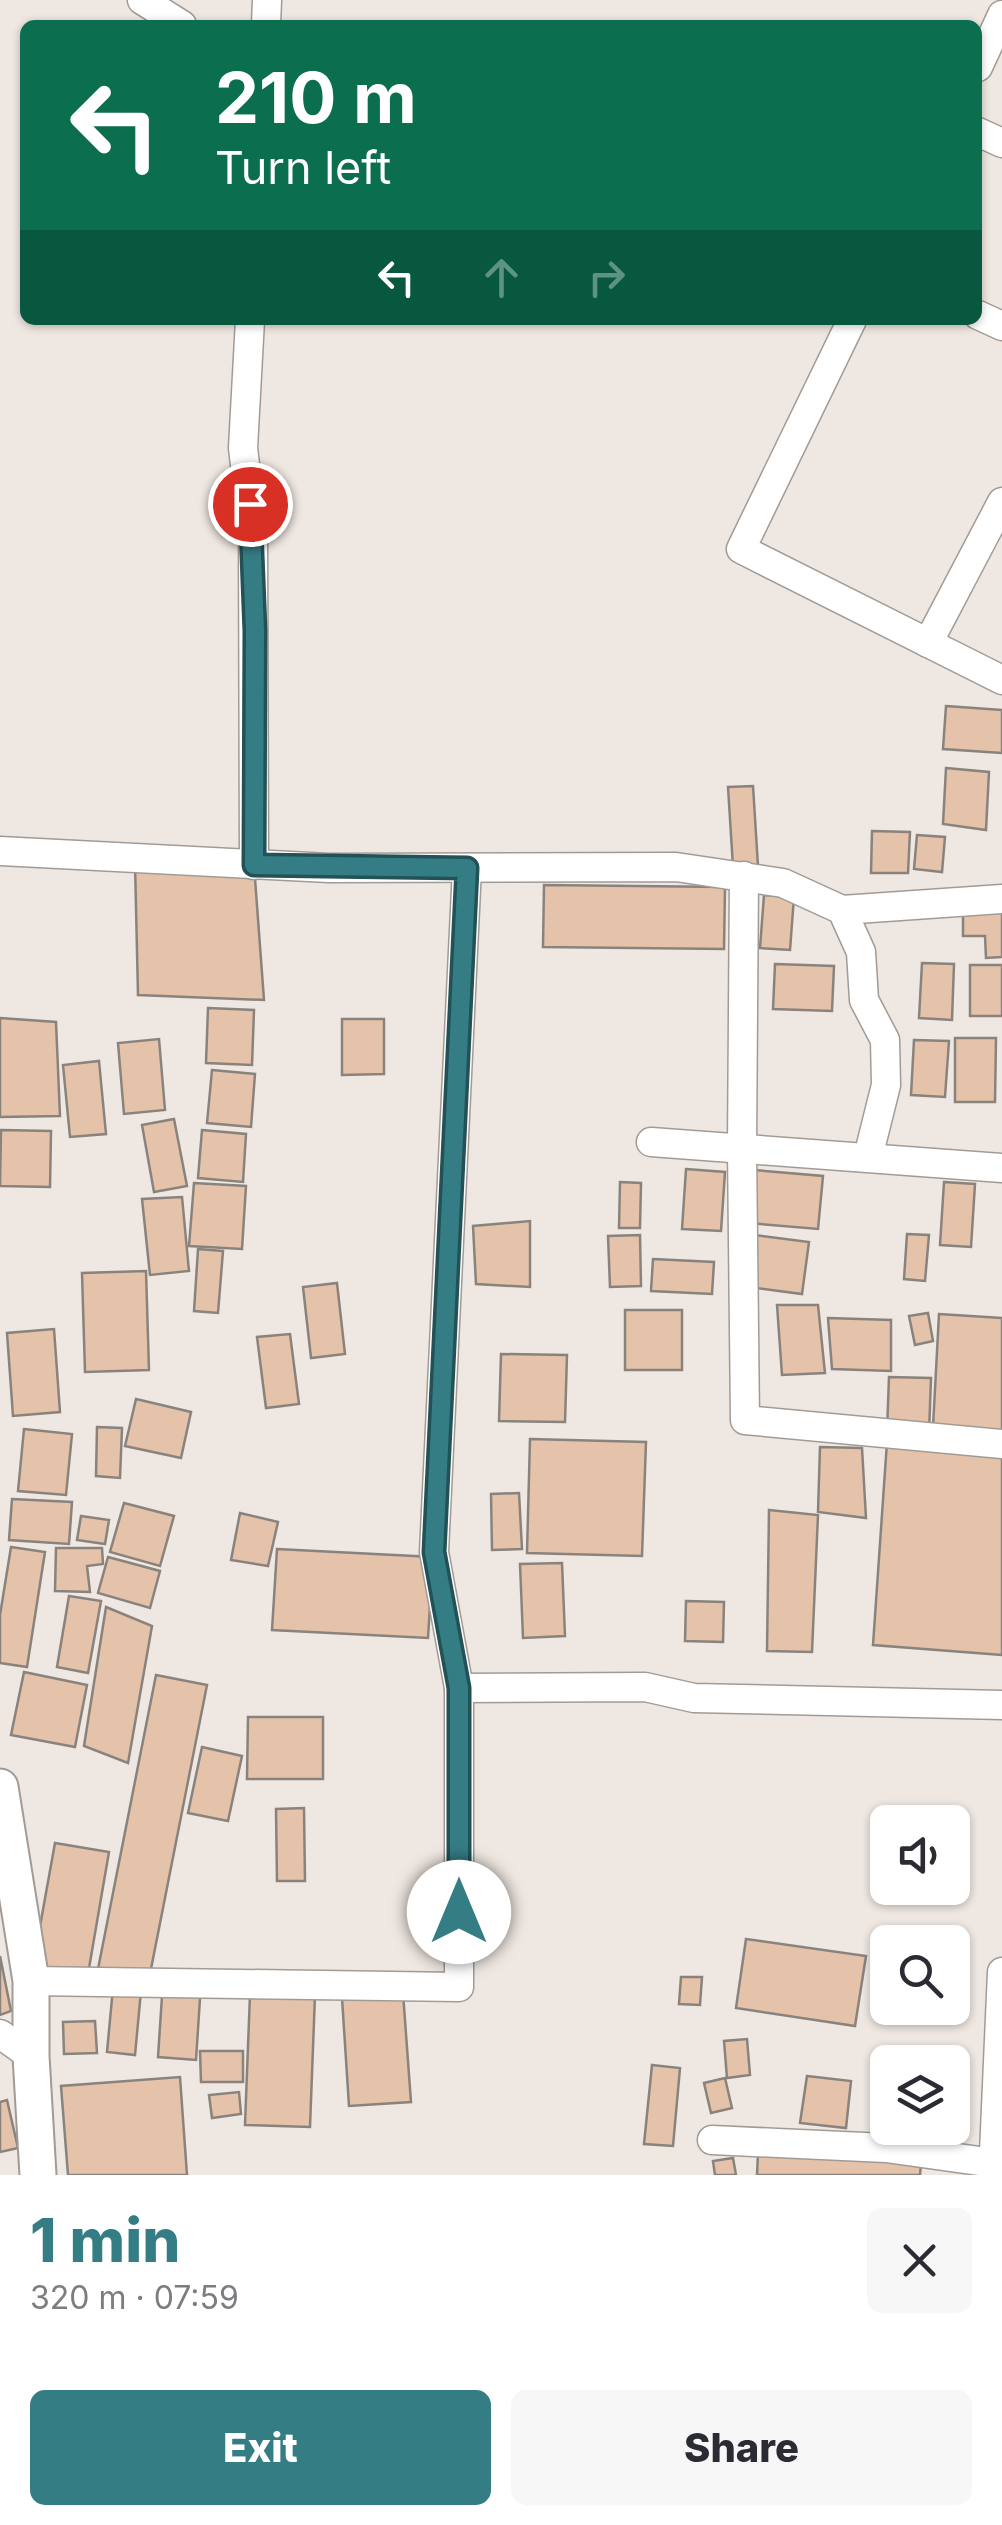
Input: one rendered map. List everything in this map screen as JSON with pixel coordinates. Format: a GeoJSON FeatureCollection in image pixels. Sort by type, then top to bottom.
{"type":"FeatureCollection","features":[{"type":"Feature","properties":{"kind":"street"},"geometry":{"type":"LineString","coordinates":[[142,0],[174,20]]}},
{"type":"Feature","properties":{"kind":"street"},"geometry":{"type":"LineString","coordinates":[[982,58],[1002,15]]}},
{"type":"Feature","properties":{"kind":"street"},"geometry":{"type":"LineString","coordinates":[[250,325],[243,448],[253,531],[254,865]]}},
{"type":"Feature","properties":{"kind":"street"},"geometry":{"type":"LineString","coordinates":[[850,325],[742,549],[1002,680]]}},
{"type":"Feature","properties":{"kind":"street"},"geometry":{"type":"LineString","coordinates":[[928,643],[1002,502]]}},
{"type":"Feature","properties":{"kind":"street"},"geometry":{"type":"LineString","coordinates":[[0,851],[254,865],[676,867],[783,883],[842,910],[1002,898]]}},
{"type":"Feature","properties":{"kind":"street"},"geometry":{"type":"LineString","coordinates":[[31,1981],[459,1987],[459,1688],[434,1552],[467,868]]}},
{"type":"Feature","properties":{"kind":"street"},"geometry":{"type":"LineString","coordinates":[[744,876],[745,1420],[1002,1444]]}},
{"type":"Feature","properties":{"kind":"street"},"geometry":{"type":"LineString","coordinates":[[842,910],[861,952],[864,1000],[885,1040],[886,1085],[868,1156]]}},
{"type":"Feature","properties":{"kind":"street"},"geometry":{"type":"LineString","coordinates":[[651,1142],[1002,1168]]}},
{"type":"Feature","properties":{"kind":"street"},"geometry":{"type":"LineString","coordinates":[[459,1688],[645,1687],[694,1698],[1002,1705]]}},
{"type":"Feature","properties":{"kind":"street"},"geometry":{"type":"LineString","coordinates":[[0,1787],[31,1981],[38,2175]]}},
{"type":"Feature","properties":{"kind":"street"},"geometry":{"type":"LineString","coordinates":[[712,2140],[886,2148],[993,2169],[1002,1972]]}},
{"type":"Feature","properties":{"kind":"street"},"geometry":{"type":"LineString","coordinates":[[0,2034],[31,2056]]}},
{"type":"Feature","properties":{"kind":"building"},"geometry":{"type":"Polygon","coordinates":[[[946,706],[1002,710],[1002,753],[943,749],[946,706]]]}},
{"type":"Feature","properties":{"kind":"building"},"geometry":{"type":"Polygon","coordinates":[[[946,768],[989,772],[986,830],[943,824],[946,768]]]}},
{"type":"Feature","properties":{"kind":"building"},"geometry":{"type":"Polygon","coordinates":[[[753,786],[758,866],[733,867],[728,787],[753,786]]]}},
{"type":"Feature","properties":{"kind":"building"},"geometry":{"type":"Polygon","coordinates":[[[872,831],[910,832],[908,873],[871,873],[872,831]]]}},
{"type":"Feature","properties":{"kind":"building"},"geometry":{"type":"Polygon","coordinates":[[[917,835],[945,837],[942,872],[914,869],[917,835]]]}},
{"type":"Feature","properties":{"kind":"building"},"geometry":{"type":"Polygon","coordinates":[[[135,863],[254,865],[264,1000],[138,995],[135,863]]]}},
{"type":"Feature","properties":{"kind":"building"},"geometry":{"type":"Polygon","coordinates":[[[544,885],[725,887],[724,949],[543,947],[544,885]]]}},
{"type":"Feature","properties":{"kind":"building"},"geometry":{"type":"Polygon","coordinates":[[[764,895],[794,897],[790,950],[760,948],[764,895]]]}},
{"type":"Feature","properties":{"kind":"building"},"geometry":{"type":"Polygon","coordinates":[[[1002,910],[1002,957],[986,958],[985,936],[963,936],[963,911],[1002,910]]]}},
{"type":"Feature","properties":{"kind":"building"},"geometry":{"type":"Polygon","coordinates":[[[922,963],[954,964],[952,1020],[919,1018],[922,963]]]}},
{"type":"Feature","properties":{"kind":"building"},"geometry":{"type":"Polygon","coordinates":[[[775,964],[834,966],[832,1011],[773,1009],[775,964]]]}},
{"type":"Feature","properties":{"kind":"building"},"geometry":{"type":"Polygon","coordinates":[[[970,965],[1002,965],[1002,1016],[970,1016],[970,965]]]}},
{"type":"Feature","properties":{"kind":"building"},"geometry":{"type":"Polygon","coordinates":[[[208,1008],[254,1010],[252,1065],[206,1063],[208,1008]]]}},
{"type":"Feature","properties":{"kind":"building"},"geometry":{"type":"Polygon","coordinates":[[[0,1018],[56,1022],[60,1116],[0,1117],[0,1018]]]}},
{"type":"Feature","properties":{"kind":"building"},"geometry":{"type":"Polygon","coordinates":[[[342,1019],[384,1019],[384,1074],[342,1075],[342,1019]]]}},
{"type":"Feature","properties":{"kind":"building"},"geometry":{"type":"Polygon","coordinates":[[[955,1038],[996,1038],[995,1102],[955,1102],[955,1038]]]}},
{"type":"Feature","properties":{"kind":"building"},"geometry":{"type":"Polygon","coordinates":[[[159,1039],[165,1110],[124,1114],[118,1043],[159,1039]]]}},
{"type":"Feature","properties":{"kind":"building"},"geometry":{"type":"Polygon","coordinates":[[[914,1040],[949,1041],[945,1097],[911,1095],[914,1040]]]}},
{"type":"Feature","properties":{"kind":"building"},"geometry":{"type":"Polygon","coordinates":[[[99,1061],[106,1134],[70,1137],[63,1065],[99,1061]]]}},
{"type":"Feature","properties":{"kind":"building"},"geometry":{"type":"Polygon","coordinates":[[[212,1070],[255,1074],[251,1127],[207,1123],[212,1070]]]}},
{"type":"Feature","properties":{"kind":"building"},"geometry":{"type":"Polygon","coordinates":[[[174,1119],[187,1186],[154,1192],[142,1125],[174,1119]]]}},
{"type":"Feature","properties":{"kind":"building"},"geometry":{"type":"Polygon","coordinates":[[[1,1130],[51,1131],[50,1187],[0,1186],[1,1130]]]}},
{"type":"Feature","properties":{"kind":"building"},"geometry":{"type":"Polygon","coordinates":[[[202,1130],[246,1134],[243,1182],[198,1178],[202,1130]]]}},
{"type":"Feature","properties":{"kind":"building"},"geometry":{"type":"Polygon","coordinates":[[[686,1169],[725,1172],[721,1231],[682,1229],[686,1169]]]}},
{"type":"Feature","properties":{"kind":"building"},"geometry":{"type":"Polygon","coordinates":[[[754,1170],[823,1176],[818,1229],[749,1223],[754,1170]]]}},
{"type":"Feature","properties":{"kind":"building"},"geometry":{"type":"Polygon","coordinates":[[[620,1182],[641,1183],[640,1228],[619,1228],[620,1182]]]}},
{"type":"Feature","properties":{"kind":"building"},"geometry":{"type":"Polygon","coordinates":[[[944,1182],[975,1184],[971,1247],[940,1245],[944,1182]]]}},
{"type":"Feature","properties":{"kind":"building"},"geometry":{"type":"Polygon","coordinates":[[[194,1183],[246,1186],[242,1249],[189,1246],[194,1183]]]}},
{"type":"Feature","properties":{"kind":"building"},"geometry":{"type":"Polygon","coordinates":[[[182,1197],[189,1271],[150,1275],[142,1199],[182,1197]]]}},
{"type":"Feature","properties":{"kind":"building"},"geometry":{"type":"Polygon","coordinates":[[[530,1221],[530,1287],[476,1284],[473,1226],[530,1221]]]}},
{"type":"Feature","properties":{"kind":"building"},"geometry":{"type":"Polygon","coordinates":[[[907,1234],[929,1235],[925,1281],[904,1279],[907,1234]]]}},
{"type":"Feature","properties":{"kind":"building"},"geometry":{"type":"Polygon","coordinates":[[[640,1235],[641,1286],[610,1287],[608,1236],[640,1235]]]}},
{"type":"Feature","properties":{"kind":"building"},"geometry":{"type":"Polygon","coordinates":[[[755,1235],[809,1242],[802,1294],[749,1287],[755,1235]]]}},
{"type":"Feature","properties":{"kind":"building"},"geometry":{"type":"Polygon","coordinates":[[[198,1249],[223,1251],[218,1313],[194,1311],[198,1249]]]}},
{"type":"Feature","properties":{"kind":"building"},"geometry":{"type":"Polygon","coordinates":[[[653,1259],[714,1262],[712,1294],[651,1291],[653,1259]]]}},
{"type":"Feature","properties":{"kind":"building"},"geometry":{"type":"Polygon","coordinates":[[[146,1271],[149,1370],[85,1372],[82,1273],[146,1271]]]}},
{"type":"Feature","properties":{"kind":"building"},"geometry":{"type":"Polygon","coordinates":[[[337,1283],[345,1354],[311,1358],[303,1287],[337,1283]]]}},
{"type":"Feature","properties":{"kind":"building"},"geometry":{"type":"Polygon","coordinates":[[[777,1305],[818,1305],[825,1373],[782,1375],[777,1305]]]}},
{"type":"Feature","properties":{"kind":"building"},"geometry":{"type":"Polygon","coordinates":[[[625,1310],[682,1310],[682,1370],[625,1370],[625,1310]]]}},
{"type":"Feature","properties":{"kind":"building"},"geometry":{"type":"Polygon","coordinates":[[[928,1313],[933,1341],[915,1345],[909,1316],[928,1313]]]}},
{"type":"Feature","properties":{"kind":"building"},"geometry":{"type":"Polygon","coordinates":[[[939,1314],[1002,1318],[1002,1432],[933,1427],[939,1314]]]}},
{"type":"Feature","properties":{"kind":"building"},"geometry":{"type":"Polygon","coordinates":[[[828,1318],[891,1320],[891,1371],[832,1369],[828,1318]]]}},
{"type":"Feature","properties":{"kind":"building"},"geometry":{"type":"Polygon","coordinates":[[[54,1329],[60,1412],[13,1416],[7,1333],[54,1329]]]}},
{"type":"Feature","properties":{"kind":"building"},"geometry":{"type":"Polygon","coordinates":[[[290,1334],[299,1404],[266,1408],[257,1337],[290,1334]]]}},
{"type":"Feature","properties":{"kind":"building"},"geometry":{"type":"Polygon","coordinates":[[[501,1354],[567,1355],[565,1422],[499,1421],[501,1354]]]}},
{"type":"Feature","properties":{"kind":"building"},"geometry":{"type":"Polygon","coordinates":[[[889,1377],[931,1378],[929,1433],[887,1431],[889,1377]]]}},
{"type":"Feature","properties":{"kind":"building"},"geometry":{"type":"Polygon","coordinates":[[[136,1399],[191,1412],[181,1458],[125,1446],[136,1399]]]}},
{"type":"Feature","properties":{"kind":"building"},"geometry":{"type":"Polygon","coordinates":[[[97,1427],[122,1428],[120,1478],[96,1476],[97,1427]]]}},
{"type":"Feature","properties":{"kind":"building"},"geometry":{"type":"Polygon","coordinates":[[[24,1429],[72,1434],[66,1495],[18,1491],[24,1429]]]}},
{"type":"Feature","properties":{"kind":"building"},"geometry":{"type":"Polygon","coordinates":[[[530,1439],[646,1442],[642,1556],[527,1553],[530,1439]]]}},
{"type":"Feature","properties":{"kind":"building"},"geometry":{"type":"Polygon","coordinates":[[[887,1442],[1002,1451],[1002,1655],[873,1645],[887,1442]]]}},
{"type":"Feature","properties":{"kind":"building"},"geometry":{"type":"Polygon","coordinates":[[[820,1447],[862,1448],[866,1518],[818,1512],[820,1447]]]}},
{"type":"Feature","properties":{"kind":"building"},"geometry":{"type":"Polygon","coordinates":[[[519,1493],[522,1549],[492,1550],[491,1494],[519,1493]]]}},
{"type":"Feature","properties":{"kind":"building"},"geometry":{"type":"Polygon","coordinates":[[[12,1499],[72,1502],[69,1544],[9,1540],[12,1499]]]}},
{"type":"Feature","properties":{"kind":"building"},"geometry":{"type":"Polygon","coordinates":[[[124,1503],[174,1516],[160,1566],[110,1552],[124,1503]]]}},
{"type":"Feature","properties":{"kind":"building"},"geometry":{"type":"Polygon","coordinates":[[[769,1510],[818,1515],[812,1652],[767,1651],[769,1510]]]}},
{"type":"Feature","properties":{"kind":"building"},"geometry":{"type":"Polygon","coordinates":[[[240,1513],[278,1522],[268,1566],[231,1560],[240,1513]]]}},
{"type":"Feature","properties":{"kind":"building"},"geometry":{"type":"Polygon","coordinates":[[[81,1516],[109,1520],[105,1544],[77,1540],[81,1516]]]}},
{"type":"Feature","properties":{"kind":"building"},"geometry":{"type":"Polygon","coordinates":[[[11,1547],[45,1552],[27,1667],[0,1663],[0,1615],[11,1547]]]}},
{"type":"Feature","properties":{"kind":"building"},"geometry":{"type":"Polygon","coordinates":[[[56,1548],[102,1548],[103,1564],[87,1566],[90,1592],[55,1591],[56,1548]]]}},
{"type":"Feature","properties":{"kind":"building"},"geometry":{"type":"Polygon","coordinates":[[[277,1549],[433,1557],[428,1638],[272,1630],[277,1549]]]}},
{"type":"Feature","properties":{"kind":"building"},"geometry":{"type":"Polygon","coordinates":[[[108,1557],[160,1571],[150,1608],[98,1593],[108,1557]]]}},
{"type":"Feature","properties":{"kind":"building"},"geometry":{"type":"Polygon","coordinates":[[[562,1563],[565,1636],[523,1638],[520,1564],[562,1563]]]}},
{"type":"Feature","properties":{"kind":"building"},"geometry":{"type":"Polygon","coordinates":[[[69,1596],[101,1601],[88,1673],[57,1667],[69,1596]]]}},
{"type":"Feature","properties":{"kind":"building"},"geometry":{"type":"Polygon","coordinates":[[[686,1601],[724,1602],[723,1642],[685,1641],[686,1601]]]}},
{"type":"Feature","properties":{"kind":"building"},"geometry":{"type":"Polygon","coordinates":[[[106,1607],[152,1626],[128,1763],[84,1746],[106,1607]]]}},
{"type":"Feature","properties":{"kind":"building"},"geometry":{"type":"Polygon","coordinates":[[[24,1672],[87,1685],[75,1747],[11,1735],[24,1672]]]}},
{"type":"Feature","properties":{"kind":"building"},"geometry":{"type":"Polygon","coordinates":[[[156,1675],[207,1685],[149,1979],[98,1969],[156,1675]]]}},
{"type":"Feature","properties":{"kind":"building"},"geometry":{"type":"Polygon","coordinates":[[[248,1717],[323,1717],[323,1779],[247,1779],[248,1717]]]}},
{"type":"Feature","properties":{"kind":"building"},"geometry":{"type":"Polygon","coordinates":[[[202,1747],[242,1756],[228,1821],[188,1813],[202,1747]]]}},
{"type":"Feature","properties":{"kind":"building"},"geometry":{"type":"Polygon","coordinates":[[[304,1808],[305,1881],[277,1881],[276,1809],[304,1808]]]}},
{"type":"Feature","properties":{"kind":"building"},"geometry":{"type":"Polygon","coordinates":[[[55,1843],[109,1852],[88,1974],[33,1965],[55,1843]]]}},
{"type":"Feature","properties":{"kind":"building"},"geometry":{"type":"Polygon","coordinates":[[[746,1939],[866,1956],[855,2026],[736,2008],[746,1939]]]}},
{"type":"Feature","properties":{"kind":"building"},"geometry":{"type":"Polygon","coordinates":[[[0,1956],[11,2011],[0,2015],[0,1956]]]}},
{"type":"Feature","properties":{"kind":"building"},"geometry":{"type":"Polygon","coordinates":[[[681,1977],[702,1977],[700,2005],[679,2004],[681,1977]]]}},
{"type":"Feature","properties":{"kind":"building"},"geometry":{"type":"Polygon","coordinates":[[[163,1981],[201,1983],[196,2060],[158,2057],[163,1981]]]}},
{"type":"Feature","properties":{"kind":"building"},"geometry":{"type":"Polygon","coordinates":[[[113,1988],[141,1991],[135,2055],[107,2052],[113,1988]]]}},
{"type":"Feature","properties":{"kind":"building"},"geometry":{"type":"Polygon","coordinates":[[[403,1993],[411,2102],[349,2106],[342,1998],[403,1993]]]}},
{"type":"Feature","properties":{"kind":"building"},"geometry":{"type":"Polygon","coordinates":[[[250,1994],[315,1995],[310,2127],[245,2125],[250,1994]]]}},
{"type":"Feature","properties":{"kind":"building"},"geometry":{"type":"Polygon","coordinates":[[[95,2021],[97,2053],[64,2054],[63,2022],[95,2021]]]}},
{"type":"Feature","properties":{"kind":"building"},"geometry":{"type":"Polygon","coordinates":[[[747,2039],[750,2075],[727,2078],[724,2041],[747,2039]]]}},
{"type":"Feature","properties":{"kind":"building"},"geometry":{"type":"Polygon","coordinates":[[[200,2051],[243,2051],[243,2082],[201,2082],[200,2051]]]}},
{"type":"Feature","properties":{"kind":"building"},"geometry":{"type":"Polygon","coordinates":[[[652,2065],[680,2068],[673,2146],[644,2144],[652,2065]]]}},
{"type":"Feature","properties":{"kind":"building"},"geometry":{"type":"Polygon","coordinates":[[[807,2076],[851,2081],[846,2128],[800,2123],[807,2076]]]}},
{"type":"Feature","properties":{"kind":"building"},"geometry":{"type":"Polygon","coordinates":[[[180,2077],[187,2175],[68,2175],[61,2086],[180,2077]]]}},
{"type":"Feature","properties":{"kind":"building"},"geometry":{"type":"Polygon","coordinates":[[[725,2078],[732,2108],[711,2113],[704,2083],[725,2078]]]}},
{"type":"Feature","properties":{"kind":"building"},"geometry":{"type":"Polygon","coordinates":[[[239,2092],[241,2114],[212,2118],[209,2095],[239,2092]]]}},
{"type":"Feature","properties":{"kind":"building"},"geometry":{"type":"Polygon","coordinates":[[[7,2100],[18,2148],[0,2152],[0,2102],[7,2100]]]}},
{"type":"Feature","properties":{"kind":"building"},"geometry":{"type":"Polygon","coordinates":[[[758,2153],[921,2164],[920,2175],[757,2175],[758,2153]]]}},
{"type":"Feature","properties":{"kind":"building"},"geometry":{"type":"Polygon","coordinates":[[[733,2158],[736,2175],[715,2175],[713,2161],[733,2158]]]}},
{"type":"Feature","properties":{"kind":"route"},"geometry":{"type":"LineString","coordinates":[[250,504],[255,631],[254,865],[467,868],[434,1552],[459,1688],[459,1912]]}}]}
